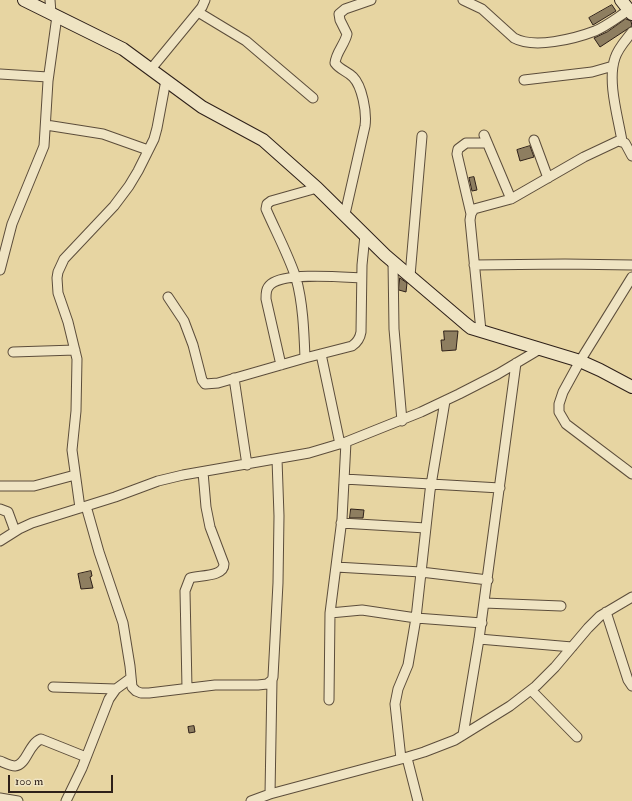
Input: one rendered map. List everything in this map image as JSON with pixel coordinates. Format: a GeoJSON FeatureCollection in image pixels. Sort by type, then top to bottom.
{"type":"FeatureCollection","features":[{"type":"Feature","properties":{"kind":"street"},"geometry":{"type":"LineString","coordinates":[[24,0],[123,49],[202,107],[263,140],[345,214],[393,262],[460,320],[472,328],[580,361],[632,387]]}},
{"type":"Feature","properties":{"kind":"street"},"geometry":{"type":"LineString","coordinates":[[0,270],[12,224],[44,146],[48,77],[54,15],[50,0]]}},
{"type":"Feature","properties":{"kind":"street"},"geometry":{"type":"LineString","coordinates":[[151,69],[198,12],[205,0]]}},
{"type":"Feature","properties":{"kind":"street"},"geometry":{"type":"LineString","coordinates":[[345,214],[365,126],[366,113],[356,80],[351,75],[341,70],[336,63],[336,58],[347,34],[340,20],[339,14],[345,9],[371,0]]}},
{"type":"Feature","properties":{"kind":"street"},"geometry":{"type":"LineString","coordinates":[[463,0],[482,9],[514,38],[530,43],[550,43],[595,31],[630,12],[621,0]]}},
{"type":"Feature","properties":{"kind":"street"},"geometry":{"type":"LineString","coordinates":[[198,12],[246,41],[313,98]]}},
{"type":"Feature","properties":{"kind":"street"},"geometry":{"type":"LineString","coordinates":[[632,32],[620,47],[615,58],[612,77],[613,92],[622,141],[628,146],[632,156]]}},
{"type":"Feature","properties":{"kind":"street"},"geometry":{"type":"LineString","coordinates":[[524,80],[592,72],[613,66]]}},
{"type":"Feature","properties":{"kind":"street"},"geometry":{"type":"LineString","coordinates":[[0,74],[48,77]]}},
{"type":"Feature","properties":{"kind":"street"},"geometry":{"type":"LineString","coordinates":[[166,80],[158,128],[135,176],[122,196],[104,218],[64,259],[58,272],[56,285],[68,322],[75,350],[77,366],[76,411],[72,450],[75,475],[83,507],[123,623],[132,687],[141,693],[215,685],[258,685],[266,684],[272,680]]}},
{"type":"Feature","properties":{"kind":"street"},"geometry":{"type":"LineString","coordinates":[[46,125],[103,134],[148,150]]}},
{"type":"Feature","properties":{"kind":"street"},"geometry":{"type":"LineString","coordinates":[[410,276],[422,136]]}},
{"type":"Feature","properties":{"kind":"street"},"geometry":{"type":"LineString","coordinates":[[471,214],[457,154],[458,149],[466,143],[486,139],[512,200]]}},
{"type":"Feature","properties":{"kind":"street"},"geometry":{"type":"LineString","coordinates":[[534,140],[548,178]]}},
{"type":"Feature","properties":{"kind":"street"},"geometry":{"type":"LineString","coordinates":[[481,331],[470,220],[474,208],[512,200],[584,157],[611,144],[622,141]]}},
{"type":"Feature","properties":{"kind":"street"},"geometry":{"type":"LineString","coordinates":[[305,358],[301,307],[295,277],[286,251],[266,210],[266,206],[271,201],[317,188]]}},
{"type":"Feature","properties":{"kind":"street"},"geometry":{"type":"LineString","coordinates":[[168,297],[184,321],[193,345],[202,380],[205,384],[214,384],[352,346],[360,339],[361,332],[361,278],[365,235]]}},
{"type":"Feature","properties":{"kind":"street"},"geometry":{"type":"LineString","coordinates":[[393,262],[394,329],[402,421]]}},
{"type":"Feature","properties":{"kind":"street"},"geometry":{"type":"LineString","coordinates":[[474,265],[632,265]]}},
{"type":"Feature","properties":{"kind":"street"},"geometry":{"type":"LineString","coordinates":[[632,276],[580,361],[563,392],[559,404],[559,412],[566,424],[632,474]]}},
{"type":"Feature","properties":{"kind":"street"},"geometry":{"type":"LineString","coordinates":[[281,365],[266,294],[270,285],[279,280],[295,277],[361,278]]}},
{"type":"Feature","properties":{"kind":"street"},"geometry":{"type":"LineString","coordinates":[[0,541],[15,531],[38,521],[154,482],[309,453],[343,443],[402,421],[444,401],[540,349]]}},
{"type":"Feature","properties":{"kind":"street"},"geometry":{"type":"LineString","coordinates":[[14,352],[75,350]]}},
{"type":"Feature","properties":{"kind":"street"},"geometry":{"type":"LineString","coordinates":[[321,354],[343,443],[344,479],[341,523],[330,613],[329,700]]}},
{"type":"Feature","properties":{"kind":"street"},"geometry":{"type":"LineString","coordinates":[[463,735],[482,623],[516,363]]}},
{"type":"Feature","properties":{"kind":"street"},"geometry":{"type":"LineString","coordinates":[[234,378],[247,465]]}},
{"type":"Feature","properties":{"kind":"street"},"geometry":{"type":"LineString","coordinates":[[418,801],[404,758],[395,704],[398,689],[408,665],[416,618],[431,484],[444,401]]}},
{"type":"Feature","properties":{"kind":"street"},"geometry":{"type":"LineString","coordinates":[[270,794],[272,680],[278,583],[277,459]]}},
{"type":"Feature","properties":{"kind":"street"},"geometry":{"type":"LineString","coordinates":[[187,688],[185,591],[187,584],[190,578],[217,574],[224,568],[224,564],[210,527],[206,506],[203,472]]}},
{"type":"Feature","properties":{"kind":"street"},"geometry":{"type":"LineString","coordinates":[[0,486],[34,486],[75,475]]}},
{"type":"Feature","properties":{"kind":"street"},"geometry":{"type":"LineString","coordinates":[[344,479],[500,488]]}},
{"type":"Feature","properties":{"kind":"street"},"geometry":{"type":"LineString","coordinates":[[0,509],[8,512],[15,531]]}},
{"type":"Feature","properties":{"kind":"street"},"geometry":{"type":"LineString","coordinates":[[341,523],[426,528]]}},
{"type":"Feature","properties":{"kind":"street"},"geometry":{"type":"LineString","coordinates":[[336,567],[421,572],[488,580]]}},
{"type":"Feature","properties":{"kind":"street"},"geometry":{"type":"LineString","coordinates":[[251,801],[270,794],[404,758],[442,746],[463,735],[510,706],[530,690],[546,676],[588,628],[606,612],[632,597]]}},
{"type":"Feature","properties":{"kind":"street"},"geometry":{"type":"LineString","coordinates":[[484,603],[561,606]]}},
{"type":"Feature","properties":{"kind":"street"},"geometry":{"type":"LineString","coordinates":[[330,613],[362,610],[416,618],[482,623]]}},
{"type":"Feature","properties":{"kind":"street"},"geometry":{"type":"LineString","coordinates":[[606,612],[628,680],[632,686]]}},
{"type":"Feature","properties":{"kind":"street"},"geometry":{"type":"LineString","coordinates":[[479,639],[572,647]]}},
{"type":"Feature","properties":{"kind":"street"},"geometry":{"type":"LineString","coordinates":[[66,801],[109,699],[116,689],[131,678]]}},
{"type":"Feature","properties":{"kind":"street"},"geometry":{"type":"LineString","coordinates":[[53,687],[116,689]]}},
{"type":"Feature","properties":{"kind":"street"},"geometry":{"type":"LineString","coordinates":[[530,690],[577,737]]}},
{"type":"Feature","properties":{"kind":"street"},"geometry":{"type":"LineString","coordinates":[[0,761],[17,766],[24,761],[34,743],[41,739],[86,756]]}},
{"type":"Feature","properties":{"kind":"street"},"geometry":{"type":"LineString","coordinates":[[0,798],[18,801]]}},
{"type":"Feature","properties":{"kind":"building"},"geometry":{"type":"Polygon","coordinates":[[[612,5],[616,11],[593,25],[589,18],[612,5]]]}},
{"type":"Feature","properties":{"kind":"building"},"geometry":{"type":"Polygon","coordinates":[[[626,19],[631,21],[632,26],[600,47],[594,38],[607,32],[626,19]]]}},
{"type":"Feature","properties":{"kind":"building"},"geometry":{"type":"Polygon","coordinates":[[[530,146],[534,157],[520,161],[517,150],[530,146]]]}},
{"type":"Feature","properties":{"kind":"building"},"geometry":{"type":"Polygon","coordinates":[[[474,177],[477,190],[472,191],[469,178],[474,177]]]}},
{"type":"Feature","properties":{"kind":"building"},"geometry":{"type":"Polygon","coordinates":[[[400,278],[407,283],[406,292],[399,290],[400,278]]]}},
{"type":"Feature","properties":{"kind":"building"},"geometry":{"type":"Polygon","coordinates":[[[444,331],[458,331],[456,350],[442,351],[441,340],[444,340],[444,331]]]}},
{"type":"Feature","properties":{"kind":"building"},"geometry":{"type":"Polygon","coordinates":[[[351,509],[364,510],[363,518],[350,518],[351,509]]]}},
{"type":"Feature","properties":{"kind":"building"},"geometry":{"type":"Polygon","coordinates":[[[91,571],[92,576],[90,577],[93,588],[81,589],[78,574],[91,571]]]}},
{"type":"Feature","properties":{"kind":"building"},"geometry":{"type":"Polygon","coordinates":[[[194,726],[195,732],[189,733],[188,727],[194,726]]]}}]}
